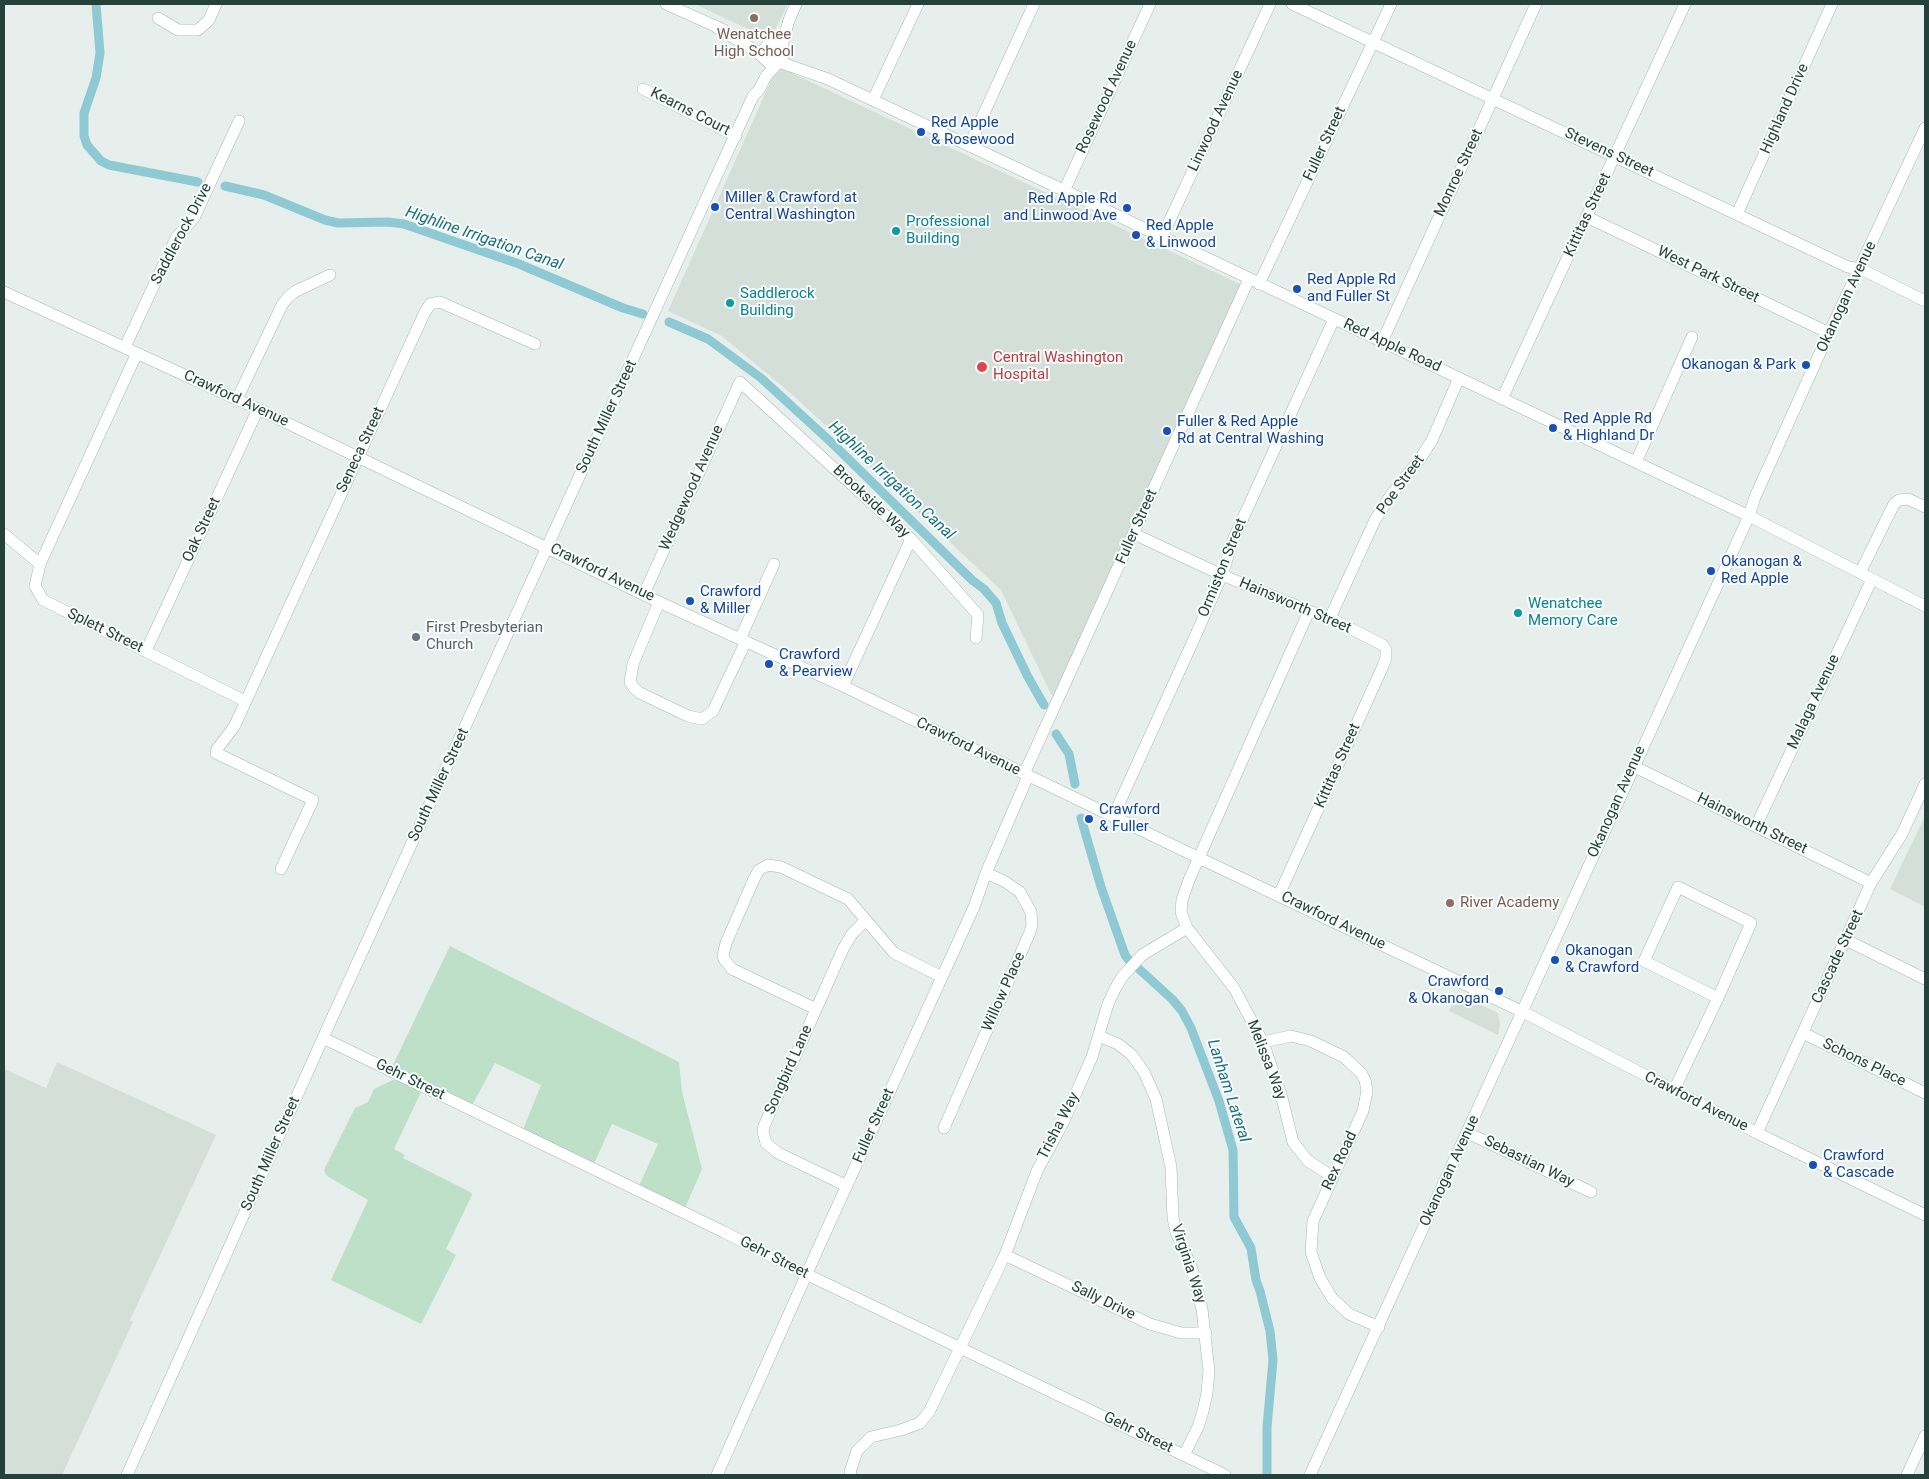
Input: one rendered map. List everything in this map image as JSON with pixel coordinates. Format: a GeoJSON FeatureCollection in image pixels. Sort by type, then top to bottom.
{"type":"FeatureCollection","features":[{"type":"Feature","properties":{"kind":"street"},"geometry":{"type":"LineString","coordinates":[[158,18],[178,30],[198,30],[208,20],[216,4]]}},
{"type":"Feature","properties":{"kind":"street"},"geometry":{"type":"LineString","coordinates":[[666,4],[717,28],[756,51],[769,63],[781,57],[778,44],[759,43],[717,28]]}},
{"type":"Feature","properties":{"kind":"street","name":"South Miller Street"},"geometry":{"type":"LineString","coordinates":[[127,1475],[323,1038],[753,96],[781,57],[783,41],[796,4]]}},
{"type":"Feature","properties":{"kind":"street"},"geometry":{"type":"LineString","coordinates":[[873,100],[918,4]]}},
{"type":"Feature","properties":{"kind":"street"},"geometry":{"type":"LineString","coordinates":[[969,146],[1034,4]]}},
{"type":"Feature","properties":{"kind":"street","name":"Rosewood Avenue"},"geometry":{"type":"LineString","coordinates":[[1064,191],[1150,4]]}},
{"type":"Feature","properties":{"kind":"street","name":"Linwood Avenue"},"geometry":{"type":"LineString","coordinates":[[1162,238],[1270,4]]}},
{"type":"Feature","properties":{"kind":"street","name":"Stevens Street"},"geometry":{"type":"LineString","coordinates":[[1292,4],[1374,41],[1848,268],[1861,269],[1925,301]]}},
{"type":"Feature","properties":{"kind":"street","name":"Fuller Street"},"geometry":{"type":"LineString","coordinates":[[717,1475],[806,1274],[974,907],[1026,775],[1134,534],[1254,281],[1391,4]]}},
{"type":"Feature","properties":{"kind":"street","name":"Monroe Street"},"geometry":{"type":"LineString","coordinates":[[1382,342],[1536,4]]}},
{"type":"Feature","properties":{"kind":"street","name":"Kittitas Street"},"geometry":{"type":"LineString","coordinates":[[1502,399],[1685,4]]}},
{"type":"Feature","properties":{"kind":"street","name":"Highland Drive"},"geometry":{"type":"LineString","coordinates":[[1737,214],[1832,4]]}},
{"type":"Feature","properties":{"kind":"street","name":"South Miller Street"},"geometry":{"type":"LineString","coordinates":[[769,44],[789,20]]}},
{"type":"Feature","properties":{"kind":"street"},"geometry":{"type":"LineString","coordinates":[[764,58],[763,52],[769,44]]}},
{"type":"Feature","properties":{"kind":"street","name":"Red Apple Road"},"geometry":{"type":"LineString","coordinates":[[781,57],[1749,516],[1925,606]]}},
{"type":"Feature","properties":{"kind":"street","name":"South Miller Street"},"geometry":{"type":"LineString","coordinates":[[753,96],[753,88],[764,58]]}},
{"type":"Feature","properties":{"kind":"street","name":"Kearns Court"},"geometry":{"type":"LineString","coordinates":[[643,89],[736,136]]}},
{"type":"Feature","properties":{"kind":"street","name":"Saddlerock Drive"},"geometry":{"type":"LineString","coordinates":[[125,347],[176,238],[194,218],[239,120]]}},
{"type":"Feature","properties":{"kind":"street","name":"Okanogan Avenue"},"geometry":{"type":"LineString","coordinates":[[1310,1475],[1468,1133],[1633,766],[1749,516],[1755,497],[1925,128]]}},
{"type":"Feature","properties":{"kind":"street","name":"West Park Street"},"geometry":{"type":"LineString","coordinates":[[1587,217],[1830,333]]}},
{"type":"Feature","properties":{"kind":"street"},"geometry":{"type":"LineString","coordinates":[[237,399],[282,304],[296,291],[330,275]]}},
{"type":"Feature","properties":{"kind":"street","name":"Crawford Avenue"},"geometry":{"type":"LineString","coordinates":[[4,292],[358,456],[659,602],[843,686],[1523,1012],[1756,1133],[1925,1215]]}},
{"type":"Feature","properties":{"kind":"street","name":"Seneca Street"},"geometry":{"type":"LineString","coordinates":[[281,869],[313,800],[216,753],[217,749],[234,726],[424,314],[430,304],[440,302],[535,344]]}},
{"type":"Feature","properties":{"kind":"street","name":"Ormiston Street"},"geometry":{"type":"LineString","coordinates":[[1114,817],[1222,575],[1233,540],[1334,319]]}},
{"type":"Feature","properties":{"kind":"street"},"geometry":{"type":"LineString","coordinates":[[1636,462],[1692,337]]}},
{"type":"Feature","properties":{"kind":"street"},"geometry":{"type":"LineString","coordinates":[[4,534],[40,564],[137,353]]}},
{"type":"Feature","properties":{"kind":"street","name":"Poe Street"},"geometry":{"type":"LineString","coordinates":[[1330,618],[1375,520],[1432,440],[1459,378]]}},
{"type":"Feature","properties":{"kind":"street","name":"Brookside Way"},"geometry":{"type":"LineString","coordinates":[[740,382],[911,539],[978,615],[976,638]]}},
{"type":"Feature","properties":{"kind":"street","name":"Wedgewood Avenue"},"geometry":{"type":"LineString","coordinates":[[644,594],[740,382]]}},
{"type":"Feature","properties":{"kind":"street","name":"Oak Street"},"geometry":{"type":"LineString","coordinates":[[146,651],[258,409]]}},
{"type":"Feature","properties":{"kind":"street"},"geometry":{"type":"LineString","coordinates":[[1860,573],[1894,504],[1899,500],[1908,499],[1925,507]]}},
{"type":"Feature","properties":{"kind":"street","name":"Hainsworth Street"},"geometry":{"type":"LineString","coordinates":[[1134,534],[1222,575],[1309,612],[1330,618],[1374,640]]}},
{"type":"Feature","properties":{"kind":"street"},"geometry":{"type":"LineString","coordinates":[[843,686],[911,539]]}},
{"type":"Feature","properties":{"kind":"street","name":"Splett Street"},"geometry":{"type":"LineString","coordinates":[[40,564],[35,586],[43,600],[245,701]]}},
{"type":"Feature","properties":{"kind":"street"},"geometry":{"type":"LineString","coordinates":[[659,602],[634,664],[630,682],[640,692],[688,716],[702,719],[713,711],[774,564]]}},
{"type":"Feature","properties":{"kind":"street","name":"Malaga Avenue"},"geometry":{"type":"LineString","coordinates":[[1756,826],[1872,579]]}},
{"type":"Feature","properties":{"kind":"street"},"geometry":{"type":"LineString","coordinates":[[1199,858],[1309,612]]}},
{"type":"Feature","properties":{"kind":"street","name":"Kittitas Street"},"geometry":{"type":"LineString","coordinates":[[1279,895],[1386,658],[1386,650],[1374,640]]}},
{"type":"Feature","properties":{"kind":"street","name":"Hainsworth Street"},"geometry":{"type":"LineString","coordinates":[[1633,766],[1871,883]]}},
{"type":"Feature","properties":{"kind":"street","name":"Cascade Street"},"geometry":{"type":"LineString","coordinates":[[1756,1133],[1871,883],[1902,834],[1925,784]]}},
{"type":"Feature","properties":{"kind":"street","name":"Melissa Way"},"geometry":{"type":"LineString","coordinates":[[1199,858],[1182,900],[1182,912],[1186,928],[1234,988],[1263,1042],[1282,1098],[1293,1142],[1308,1161],[1332,1176]]}},
{"type":"Feature","properties":{"kind":"street"},"geometry":{"type":"LineString","coordinates":[[816,1009],[732,969],[724,959],[726,943],[754,879],[763,867],[777,865],[848,899],[894,953],[942,977]]}},
{"type":"Feature","properties":{"kind":"street","name":"Willow Place"},"geometry":{"type":"LineString","coordinates":[[944,1128],[1032,925],[1031,912],[1020,892],[1004,881],[986,873]]}},
{"type":"Feature","properties":{"kind":"street"},"geometry":{"type":"LineString","coordinates":[[1674,1090],[1718,998],[1751,923],[1678,887],[1644,961],[1718,998]]}},
{"type":"Feature","properties":{"kind":"street","name":"Songbird Lane"},"geometry":{"type":"LineString","coordinates":[[847,1186],[778,1153],[766,1143],[763,1132],[816,1009],[848,941],[852,934],[866,920]]}},
{"type":"Feature","properties":{"kind":"street","name":"Trisha Way"},"geometry":{"type":"LineString","coordinates":[[851,1475],[850,1472],[857,1451],[872,1437],[920,1423],[929,1412],[1004,1255],[1037,1171],[1068,1112],[1099,1036],[1108,1004],[1122,978],[1142,955],[1186,928]]}},
{"type":"Feature","properties":{"kind":"street"},"geometry":{"type":"LineString","coordinates":[[1846,940],[1925,979]]}},
{"type":"Feature","properties":{"kind":"street","name":"Schons Place"},"geometry":{"type":"LineString","coordinates":[[1803,1033],[1925,1093]]}},
{"type":"Feature","properties":{"kind":"street","name":"Virginia Way"},"geometry":{"type":"LineString","coordinates":[[1099,1036],[1118,1044],[1132,1055],[1144,1072],[1156,1098],[1171,1167],[1173,1218],[1176,1232],[1196,1283],[1206,1333],[1209,1371],[1205,1402],[1198,1427],[1184,1455]]}},
{"type":"Feature","properties":{"kind":"street","name":"Rex Road"},"geometry":{"type":"LineString","coordinates":[[1263,1042],[1291,1036],[1311,1041],[1344,1057],[1361,1072],[1367,1091],[1364,1111],[1332,1176],[1313,1221],[1310,1252],[1320,1278],[1332,1298],[1349,1314],[1379,1327]]}},
{"type":"Feature","properties":{"kind":"street","name":"Gehr Street"},"geometry":{"type":"LineString","coordinates":[[323,1038],[724,1232],[806,1274],[1225,1475]]}},
{"type":"Feature","properties":{"kind":"street","name":"Sebastian Way"},"geometry":{"type":"LineString","coordinates":[[1468,1133],[1591,1192]]}},
{"type":"Feature","properties":{"kind":"street","name":"Sally Drive"},"geometry":{"type":"LineString","coordinates":[[1004,1255],[1150,1324],[1181,1333],[1206,1333]]}},
{"type":"Feature","properties":{"kind":"street"},"geometry":{"type":"LineString","coordinates":[[1907,1475],[1925,1436]]}},
{"type":"Feature","properties":{"kind":"shaded area","name":"Wenatchee High School"},"geometry":{"type":"Polygon","coordinates":[[[695,4],[788,4],[774,32],[761,35],[695,4]]]}},
{"type":"Feature","properties":{"kind":"shaded area","name":"Central Washington Hospital"},"geometry":{"type":"Polygon","coordinates":[[[781,68],[1242,285],[1053,698],[1001,590],[795,397],[722,336],[668,311],[774,74],[781,68]]]}},
{"type":"Feature","properties":{"kind":"shaded area"},"geometry":{"type":"Polygon","coordinates":[[[1925,816],[1925,907],[1890,889],[1925,816]]]}},
{"type":"Feature","properties":{"kind":"shaded area"},"geometry":{"type":"Polygon","coordinates":[[[1457,994],[1498,1013],[1500,1025],[1498,1035],[1449,1011],[1457,994]]]}},
{"type":"Feature","properties":{"kind":"shaded area"},"geometry":{"type":"Polygon","coordinates":[[[57,1062],[216,1135],[130,1320],[133,1322],[62,1475],[4,1475],[4,1069],[46,1088],[57,1062]]]}},
{"type":"Feature","properties":{"kind":"green space"},"geometry":{"type":"Polygon","coordinates":[[[450,946],[679,1062],[682,1092],[702,1169],[685,1208],[638,1188],[658,1144],[612,1124],[593,1166],[522,1132],[541,1085],[495,1063],[471,1107],[391,1069],[450,946]]]}},
{"type":"Feature","properties":{"kind":"green space"},"geometry":{"type":"Polygon","coordinates":[[[395,1079],[422,1090],[394,1149],[405,1155],[403,1158],[470,1192],[472,1195],[446,1249],[456,1255],[421,1324],[331,1280],[368,1200],[327,1176],[324,1170],[355,1108],[368,1102],[374,1089],[395,1079]]]}},
{"type":"Feature","properties":{"kind":"waterway","name":"Highline Irrigation Canal"},"geometry":{"type":"LineString","coordinates":[[96,4],[100,53],[96,78],[84,113],[84,136],[87,145],[101,161],[109,165],[198,182]]}},
{"type":"Feature","properties":{"kind":"waterway","name":"Highline Irrigation Canal"},"geometry":{"type":"LineString","coordinates":[[225,186],[264,195],[325,220],[338,223],[388,222],[404,224],[519,264],[623,308],[643,314]]}},
{"type":"Feature","properties":{"kind":"waterway","name":"Highline Irrigation Canal"},"geometry":{"type":"LineString","coordinates":[[669,322],[708,339],[761,378],[832,443],[972,580],[984,589],[996,603],[1002,623],[1044,705]]}},
{"type":"Feature","properties":{"kind":"waterway","name":"Highline Irrigation Canal"},"geometry":{"type":"LineString","coordinates":[[1056,734],[1069,754],[1075,784]]}},
{"type":"Feature","properties":{"kind":"waterway","name":"Lanham Lateral"},"geometry":{"type":"LineString","coordinates":[[1081,818],[1101,887],[1128,959]]}},
{"type":"Feature","properties":{"kind":"waterway","name":"Lanham Lateral"},"geometry":{"type":"LineString","coordinates":[[1139,969],[1172,999],[1182,1011],[1191,1028],[1219,1101],[1233,1150],[1234,1217],[1251,1248],[1256,1280],[1270,1331],[1273,1360],[1267,1427],[1267,1475]]}},
{"type":"Feature","properties":{"kind":"place","name":"Wenatchee High School"},"geometry":{"type":"Point","coordinates":[754,18]}},
{"type":"Feature","properties":{"kind":"place","name":"Red Apple & Rosewood"},"geometry":{"type":"Point","coordinates":[921,132]}},
{"type":"Feature","properties":{"kind":"place","name":"Miller & Crawford at Central Washington"},"geometry":{"type":"Point","coordinates":[715,207]}},
{"type":"Feature","properties":{"kind":"place","name":"Red Apple Rd and Linwood Ave"},"geometry":{"type":"Point","coordinates":[1127,208]}},
{"type":"Feature","properties":{"kind":"place","name":"Professional Building"},"geometry":{"type":"Point","coordinates":[896,231]}},
{"type":"Feature","properties":{"kind":"place","name":"Red Apple & Linwood"},"geometry":{"type":"Point","coordinates":[1136,235]}},
{"type":"Feature","properties":{"kind":"place","name":"Red Apple Rd and Fuller St"},"geometry":{"type":"Point","coordinates":[1297,289]}},
{"type":"Feature","properties":{"kind":"place","name":"Saddlerock Building"},"geometry":{"type":"Point","coordinates":[730,303]}},
{"type":"Feature","properties":{"kind":"place","name":"Okanogan & Park"},"geometry":{"type":"Point","coordinates":[1806,365]}},
{"type":"Feature","properties":{"kind":"place","name":"Central Washington Hospital"},"geometry":{"type":"Point","coordinates":[982,367]}},
{"type":"Feature","properties":{"kind":"place","name":"Red Apple Rd & Highland Dr"},"geometry":{"type":"Point","coordinates":[1553,428]}},
{"type":"Feature","properties":{"kind":"place","name":"Fuller & Red Apple Rd at Central Washing"},"geometry":{"type":"Point","coordinates":[1167,431]}},
{"type":"Feature","properties":{"kind":"place","name":"Okanogan & Red Apple"},"geometry":{"type":"Point","coordinates":[1711,571]}},
{"type":"Feature","properties":{"kind":"place","name":"Crawford & Miller"},"geometry":{"type":"Point","coordinates":[690,601]}},
{"type":"Feature","properties":{"kind":"place","name":"Wenatchee Memory Care"},"geometry":{"type":"Point","coordinates":[1518,613]}},
{"type":"Feature","properties":{"kind":"place","name":"First Presbyterian Church"},"geometry":{"type":"Point","coordinates":[416,637]}},
{"type":"Feature","properties":{"kind":"place","name":"Crawford & Pearview"},"geometry":{"type":"Point","coordinates":[769,664]}},
{"type":"Feature","properties":{"kind":"place","name":"Crawford & Fuller"},"geometry":{"type":"Point","coordinates":[1089,819]}},
{"type":"Feature","properties":{"kind":"place","name":"River Academy"},"geometry":{"type":"Point","coordinates":[1450,903]}},
{"type":"Feature","properties":{"kind":"place","name":"Okanogan & Crawford"},"geometry":{"type":"Point","coordinates":[1555,960]}},
{"type":"Feature","properties":{"kind":"place","name":"Crawford & Okanogan"},"geometry":{"type":"Point","coordinates":[1499,991]}},
{"type":"Feature","properties":{"kind":"place","name":"Crawford & Cascade"},"geometry":{"type":"Point","coordinates":[1813,1165]}}]}
